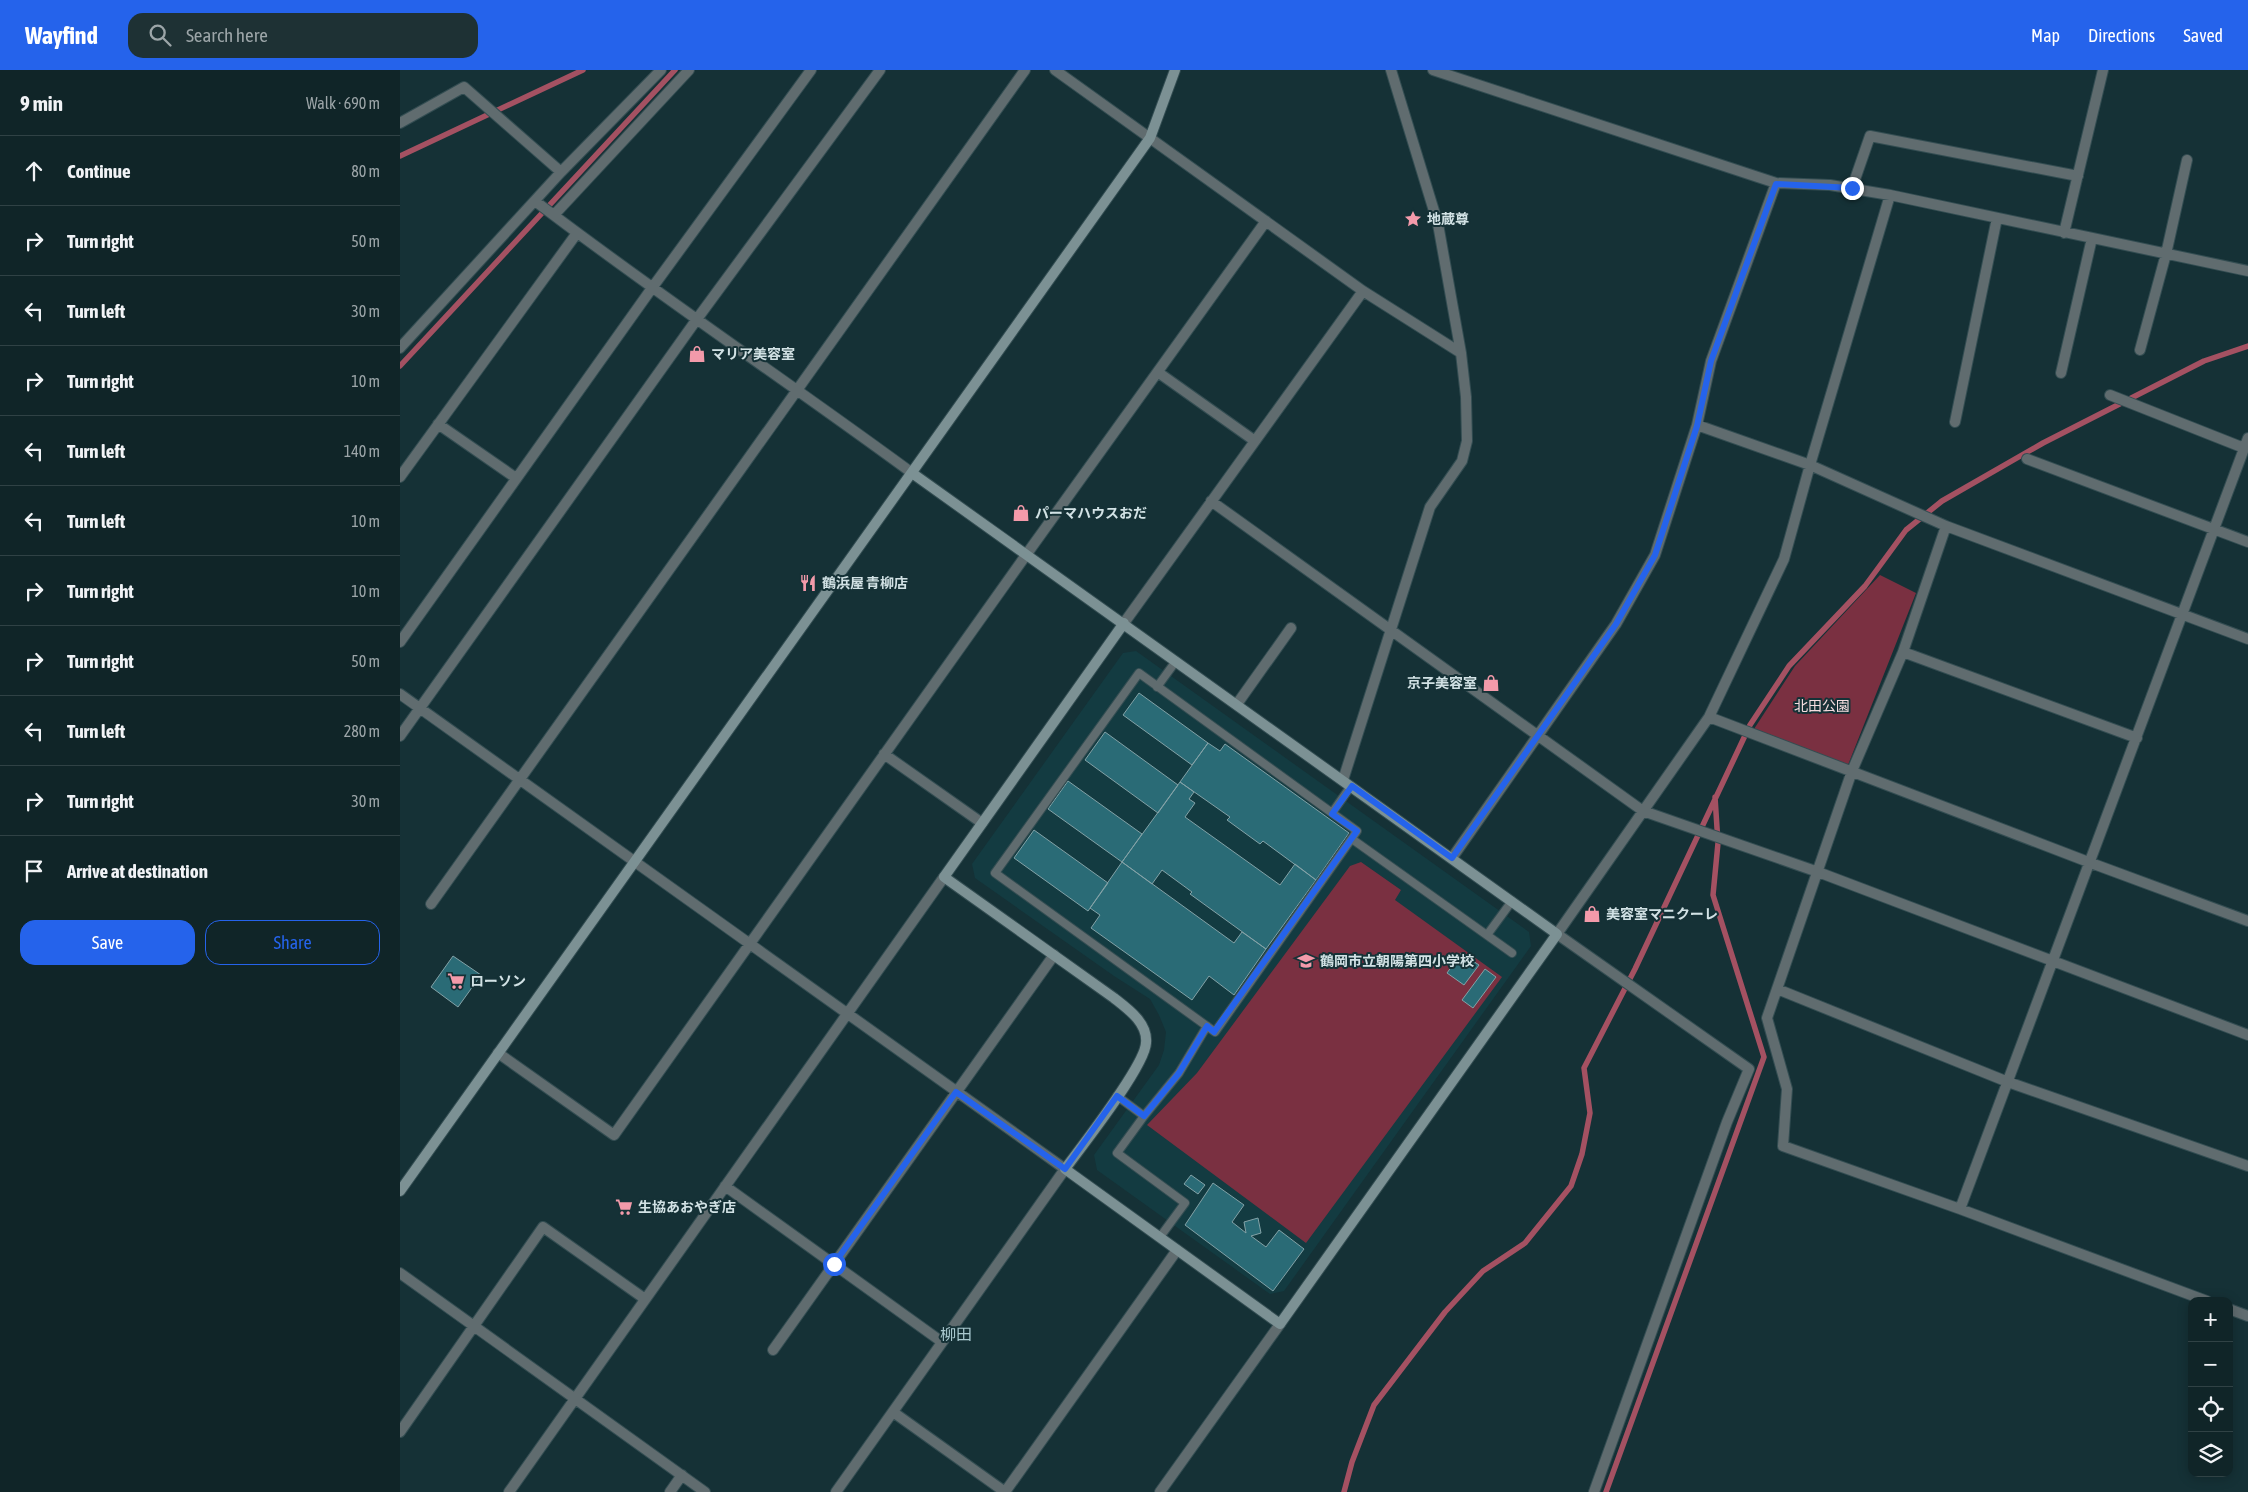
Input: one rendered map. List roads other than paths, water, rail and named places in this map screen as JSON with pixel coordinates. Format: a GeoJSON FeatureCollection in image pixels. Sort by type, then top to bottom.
{"type":"FeatureCollection","features":[{"type":"Feature","properties":{"kind":"street"},"geometry":{"type":"LineString","coordinates":[[400,348],[561,172],[661,70]]}},
{"type":"Feature","properties":{"kind":"street"},"geometry":{"type":"LineString","coordinates":[[554,215],[689,70]]}},
{"type":"Feature","properties":{"kind":"street"},"geometry":{"type":"LineString","coordinates":[[400,642],[652,288],[811,70]]}},
{"type":"Feature","properties":{"kind":"street"},"geometry":{"type":"LineString","coordinates":[[400,736],[697,319],[880,70]]}},
{"type":"Feature","properties":{"kind":"street"},"geometry":{"type":"LineString","coordinates":[[431,904],[1024,70]]}},
{"type":"Feature","properties":{"kind":"street"},"geometry":{"type":"LineString","coordinates":[[1055,70],[1363,291],[1461,354]]}},
{"type":"Feature","properties":{"kind":"street"},"geometry":{"type":"LineString","coordinates":[[400,1192],[1150,138],[1175,70]]}},
{"type":"Feature","properties":{"kind":"street"},"geometry":{"type":"LineString","coordinates":[[1347,783],[1390,628],[1430,506],[1462,461],[1467,441],[1466,397],[1461,354],[1438,224],[1391,70]]}},
{"type":"Feature","properties":{"kind":"street"},"geometry":{"type":"LineString","coordinates":[[1433,70],[1776,184],[1852,188],[1890,195],[2248,271]]}},
{"type":"Feature","properties":{"kind":"street"},"geometry":{"type":"LineString","coordinates":[[2064,232],[2103,70]]}},
{"type":"Feature","properties":{"kind":"street"},"geometry":{"type":"LineString","coordinates":[[400,123],[464,86],[561,172]]}},
{"type":"Feature","properties":{"kind":"street"},"geometry":{"type":"LineString","coordinates":[[1852,188],[1870,136],[2078,176]]}},
{"type":"Feature","properties":{"kind":"street"},"geometry":{"type":"LineString","coordinates":[[2140,350],[2166,254],[2187,160]]}},
{"type":"Feature","properties":{"kind":"street"},"geometry":{"type":"LineString","coordinates":[[1452,858],[1616,624],[1655,555],[1697,426],[1711,361],[1776,184]]}},
{"type":"Feature","properties":{"kind":"street"},"geometry":{"type":"LineString","coordinates":[[1160,1492],[1558,934],[1709,717],[1784,560],[1810,465],[1890,195]]}},
{"type":"Feature","properties":{"kind":"street"},"geometry":{"type":"LineString","coordinates":[[535,201],[652,288],[798,389],[1026,555],[1749,1069],[1727,1122],[1594,1492]]}},
{"type":"Feature","properties":{"kind":"street"},"geometry":{"type":"LineString","coordinates":[[1955,422],[1997,218]]}},
{"type":"Feature","properties":{"kind":"street"},"geometry":{"type":"LineString","coordinates":[[498,1053],[614,1135],[1266,221]]}},
{"type":"Feature","properties":{"kind":"street"},"geometry":{"type":"LineString","coordinates":[[400,477],[577,233]]}},
{"type":"Feature","properties":{"kind":"street"},"geometry":{"type":"LineString","coordinates":[[2061,373],[2092,238]]}},
{"type":"Feature","properties":{"kind":"street"},"geometry":{"type":"LineString","coordinates":[[509,1492],[1124,623],[1363,291]]}},
{"type":"Feature","properties":{"kind":"street"},"geometry":{"type":"LineString","coordinates":[[1159,373],[1254,442]]}},
{"type":"Feature","properties":{"kind":"street"},"geometry":{"type":"LineString","coordinates":[[1960,1209],[2091,863],[2214,529],[2243,466],[2246,443],[2110,395]]}},
{"type":"Feature","properties":{"kind":"street"},"geometry":{"type":"LineString","coordinates":[[438,424],[516,478]]}},
{"type":"Feature","properties":{"kind":"street"},"geometry":{"type":"LineString","coordinates":[[1697,426],[1810,465],[1946,526],[2248,639]]}},
{"type":"Feature","properties":{"kind":"street"},"geometry":{"type":"LineString","coordinates":[[2027,459],[2248,542]]}},
{"type":"Feature","properties":{"kind":"street"},"geometry":{"type":"LineString","coordinates":[[1211,501],[1643,811],[1818,872],[2248,1035]]}},
{"type":"Feature","properties":{"kind":"street"},"geometry":{"type":"LineString","coordinates":[[1946,526],[1903,652],[1852,771],[1767,1018],[1787,1089],[1783,1146],[1960,1209],[2196,1297]]}},
{"type":"Feature","properties":{"kind":"street"},"geometry":{"type":"LineString","coordinates":[[1237,704],[1291,628]]}},
{"type":"Feature","properties":{"kind":"street"},"geometry":{"type":"LineString","coordinates":[[1903,652],[2137,738]]}},
{"type":"Feature","properties":{"kind":"street"},"geometry":{"type":"LineString","coordinates":[[400,694],[1280,1324]]}},
{"type":"Feature","properties":{"kind":"street"},"geometry":{"type":"LineString","coordinates":[[1709,717],[2248,921]]}},
{"type":"Feature","properties":{"kind":"street"},"geometry":{"type":"LineString","coordinates":[[884,754],[982,824]]}},
{"type":"Feature","properties":{"kind":"street"},"geometry":{"type":"LineString","coordinates":[[836,1492],[1117,1096],[1142,1057],[1147,1042],[1137,1017],[1126,1008],[944,877]]}},
{"type":"Feature","properties":{"kind":"street"},"geometry":{"type":"LineString","coordinates":[[773,1350],[1054,955]]}},
{"type":"Feature","properties":{"kind":"street"},"geometry":{"type":"LineString","coordinates":[[1777,990],[2008,1082],[2248,1166]]}},
{"type":"Feature","properties":{"kind":"street"},"geometry":{"type":"LineString","coordinates":[[725,1186],[942,1342]]}},
{"type":"Feature","properties":{"kind":"street"},"geometry":{"type":"LineString","coordinates":[[400,1432],[543,1227],[645,1299]]}},
{"type":"Feature","properties":{"kind":"street"},"geometry":{"type":"LineString","coordinates":[[893,1412],[1005,1492],[1177,1250]]}},
{"type":"Feature","properties":{"kind":"street"},"geometry":{"type":"LineString","coordinates":[[400,1273],[705,1492]]}},
{"type":"Feature","properties":{"kind":"street"},"geometry":{"type":"LineString","coordinates":[[2233,1310],[2248,1316]]}},
{"type":"Feature","properties":{"kind":"street"},"geometry":{"type":"LineString","coordinates":[[670,1492],[682,1475]]}},
{"type":"Feature","properties":{"kind":"lane"},"geometry":{"type":"LineString","coordinates":[[1157,687],[1176,660]]}},
{"type":"Feature","properties":{"kind":"lane"},"geometry":{"type":"LineString","coordinates":[[1138,673],[1157,687],[1357,831],[1214,1032],[995,874],[1138,673]]}},
{"type":"Feature","properties":{"kind":"lane"},"geometry":{"type":"LineString","coordinates":[[1332,814],[1347,783]]}},
{"type":"Feature","properties":{"kind":"lane"},"geometry":{"type":"LineString","coordinates":[[1352,838],[1512,953]]}},
{"type":"Feature","properties":{"kind":"lane"},"geometry":{"type":"LineString","coordinates":[[1487,935],[1512,901]]}},
{"type":"Feature","properties":{"kind":"lane"},"geometry":{"type":"LineString","coordinates":[[1160,1237],[1185,1203],[1117,1153],[1179,1073],[1207,1026]]}},
{"type":"Feature","properties":{"kind":"lane"},"geometry":{"type":"LineString","coordinates":[[1117,1096],[1144,1116]]}},
{"type":"Feature","properties":{"kind":"waterway"},"geometry":{"type":"LineString","coordinates":[[400,156],[583,70]]}},
{"type":"Feature","properties":{"kind":"waterway"},"geometry":{"type":"LineString","coordinates":[[400,366],[675,70]]}},
{"type":"Feature","properties":{"kind":"waterway"},"geometry":{"type":"LineString","coordinates":[[1344,1492],[1352,1462],[1374,1405],[1445,1312],[1483,1271],[1525,1243],[1571,1186],[1582,1154],[1590,1113],[1584,1068],[1635,969],[1750,725],[1789,666],[1865,586],[1906,530],[1942,501],[2043,443],[2204,361],[2248,346]]}},
{"type":"Feature","properties":{"kind":"waterway"},"geometry":{"type":"LineString","coordinates":[[1606,1492],[1764,1057],[1713,895],[1718,843],[1715,797]]}},
{"type":"Feature","properties":{"kind":"place","name":"地蔵尊"},"geometry":{"type":"Point","coordinates":[1413,219]}},
{"type":"Feature","properties":{"kind":"place","name":"マリア美容室"},"geometry":{"type":"Point","coordinates":[697,354]}},
{"type":"Feature","properties":{"kind":"place","name":"パーマハウスおだ"},"geometry":{"type":"Point","coordinates":[1021,513]}},
{"type":"Feature","properties":{"kind":"place","name":"鶴浜屋 青柳店"},"geometry":{"type":"Point","coordinates":[808,583]}},
{"type":"Feature","properties":{"kind":"place","name":"京子美容室"},"geometry":{"type":"Point","coordinates":[1491,683]}},
{"type":"Feature","properties":{"kind":"place","name":"美容室マニクーレ"},"geometry":{"type":"Point","coordinates":[1592,914]}},
{"type":"Feature","properties":{"kind":"place","name":"鶴岡市立朝陽第四小学校"},"geometry":{"type":"Point","coordinates":[1306,961]}},
{"type":"Feature","properties":{"kind":"place","name":"ローソン"},"geometry":{"type":"Point","coordinates":[456,981]}},
{"type":"Feature","properties":{"kind":"place","name":"生協あおやぎ店"},"geometry":{"type":"Point","coordinates":[624,1207]}},
{"type":"Feature","properties":{"kind":"district","name":"柳田"},"geometry":{"type":"Point","coordinates":[956,1334]}},
{"type":"Feature","properties":{"kind":"park label","name":"北田公園"},"geometry":{"type":"Point","coordinates":[1822,706]}}]}
